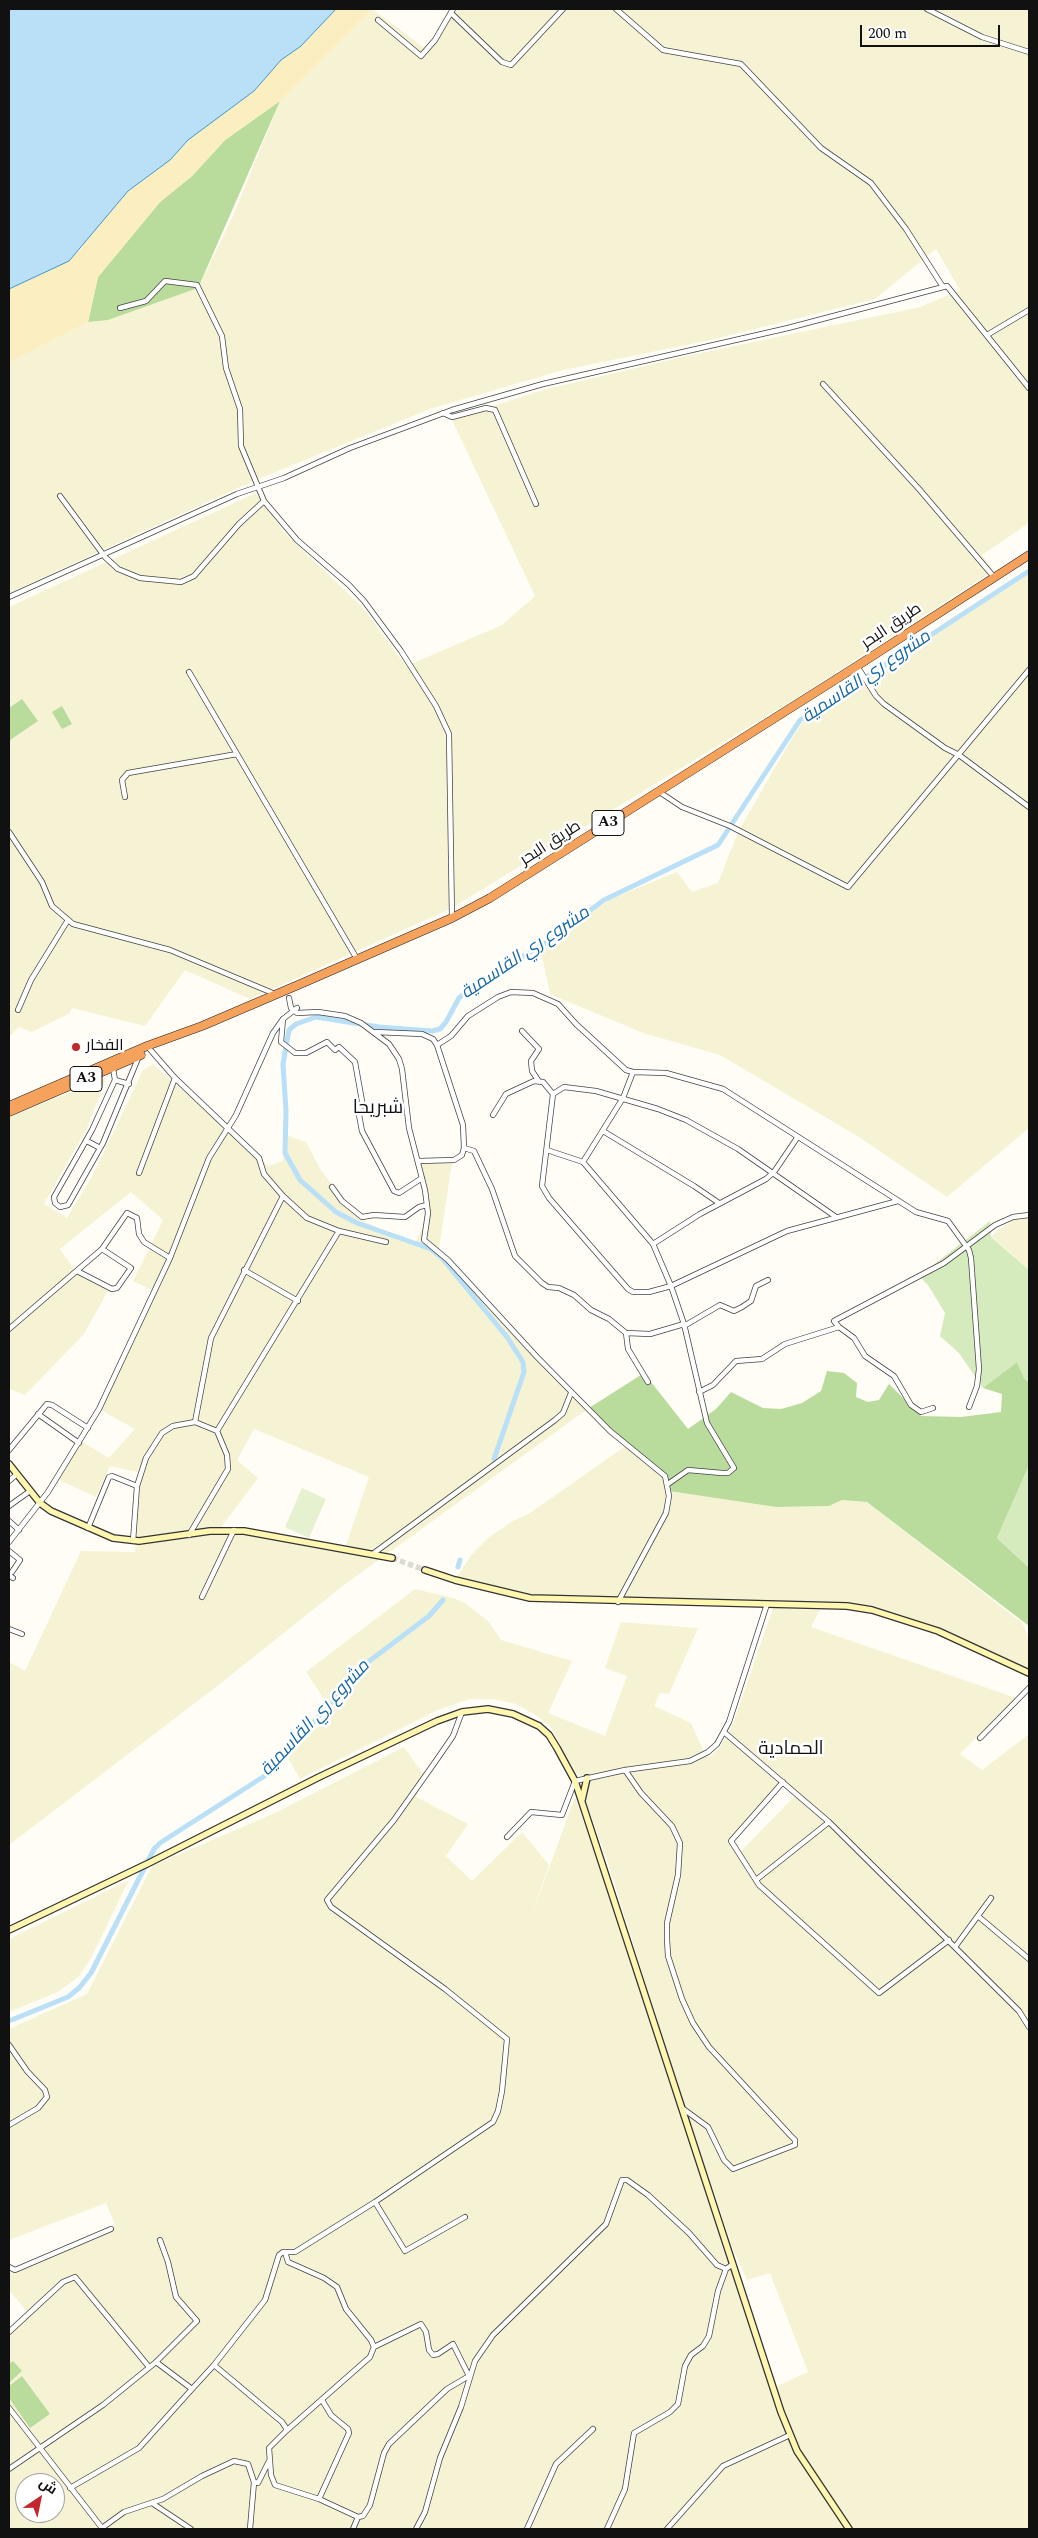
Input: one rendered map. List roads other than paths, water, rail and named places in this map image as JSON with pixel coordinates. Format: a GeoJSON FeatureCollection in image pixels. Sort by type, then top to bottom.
{"type":"FeatureCollection","features":[{"type":"Feature","properties":{"kind":"highway","name":"طريق البحر"},"geometry":{"type":"LineString","coordinates":[[117,1064],[148,1048],[452,918],[512,885],[857,666],[1029,554]]}},
{"type":"Feature","properties":{"kind":"highway","name":"طريق البحر"},"geometry":{"type":"LineString","coordinates":[[9,1106],[139,1056],[148,1048]]}},
{"type":"Feature","properties":{"kind":"highway","name":"طريق البحر"},"geometry":{"type":"LineString","coordinates":[[9,1112],[56,1088]]}},
{"type":"Feature","properties":{"kind":"main road"},"geometry":{"type":"LineString","coordinates":[[9,1464],[40,1503],[65,1519],[113,1538],[133,1541],[234,1530],[374,1553],[392,1558]]}},
{"type":"Feature","properties":{"kind":"main road"},"geometry":{"type":"LineString","coordinates":[[426,1570],[455,1580],[523,1597],[618,1602],[846,1606],[872,1610],[938,1631],[1029,1673]]}},
{"type":"Feature","properties":{"kind":"main road"},"geometry":{"type":"LineString","coordinates":[[9,1930],[147,1864],[390,1742],[462,1712],[478,1709],[500,1710],[527,1719],[539,1726],[557,1748],[575,1781],[790,2435],[808,2467],[849,2529]]}},
{"type":"Feature","properties":{"kind":"main road"},"geometry":{"type":"LineString","coordinates":[[581,1802],[588,1778]]}},
{"type":"Feature","properties":{"kind":"street"},"geometry":{"type":"LineString","coordinates":[[378,20],[421,56],[435,40],[452,11],[502,62],[510,65],[563,9]]}},
{"type":"Feature","properties":{"kind":"street"},"geometry":{"type":"LineString","coordinates":[[616,9],[663,50],[741,64],[821,148],[871,183],[916,244],[943,287]]}},
{"type":"Feature","properties":{"kind":"street"},"geometry":{"type":"LineString","coordinates":[[927,9],[982,37],[1029,52]]}},
{"type":"Feature","properties":{"kind":"street"},"geometry":{"type":"LineString","coordinates":[[120,308],[146,301],[165,282],[197,285],[222,336],[226,368],[240,409],[240,441],[257,488],[264,501],[297,540],[348,585],[364,602],[424,685],[446,726],[449,740],[452,918]]}},
{"type":"Feature","properties":{"kind":"street"},"geometry":{"type":"LineString","coordinates":[[9,597],[237,494],[257,488],[350,448],[443,413],[542,384],[788,328],[947,286],[1029,388]]}},
{"type":"Feature","properties":{"kind":"street"},"geometry":{"type":"LineString","coordinates":[[987,335],[1029,310]]}},
{"type":"Feature","properties":{"kind":"street"},"geometry":{"type":"LineString","coordinates":[[823,384],[919,489],[994,577]]}},
{"type":"Feature","properties":{"kind":"street"},"geometry":{"type":"LineString","coordinates":[[443,413],[452,417],[486,408],[495,410],[536,504]]}},
{"type":"Feature","properties":{"kind":"street"},"geometry":{"type":"LineString","coordinates":[[60,496],[103,554],[124,573],[151,580],[186,581],[194,576],[239,524],[264,501]]}},
{"type":"Feature","properties":{"kind":"street"},"geometry":{"type":"LineString","coordinates":[[857,666],[884,704],[945,748],[959,755],[1029,807]]}},
{"type":"Feature","properties":{"kind":"street"},"geometry":{"type":"LineString","coordinates":[[658,791],[682,808],[730,826],[848,887],[1029,670]]}},
{"type":"Feature","properties":{"kind":"street"},"geometry":{"type":"LineString","coordinates":[[189,672],[357,959]]}},
{"type":"Feature","properties":{"kind":"street"},"geometry":{"type":"LineString","coordinates":[[125,796],[122,780],[128,772],[237,754]]}},
{"type":"Feature","properties":{"kind":"street"},"geometry":{"type":"LineString","coordinates":[[9,832],[42,882],[52,906],[68,920],[87,929],[170,950],[276,994]]}},
{"type":"Feature","properties":{"kind":"street"},"geometry":{"type":"LineString","coordinates":[[18,1010],[31,980],[68,920]]}},
{"type":"Feature","properties":{"kind":"street"},"geometry":{"type":"LineString","coordinates":[[286,990],[295,1009],[336,1014],[361,1023],[389,1044],[399,1059],[409,1128],[427,1205],[424,1240],[440,1252],[476,1289],[571,1393],[610,1431],[660,1470],[668,1484],[669,1504],[666,1512],[618,1602]]}},
{"type":"Feature","properties":{"kind":"street"},"geometry":{"type":"LineString","coordinates":[[437,1045],[451,1036],[468,1016],[480,1008],[511,992],[524,992],[558,1004],[620,1065],[633,1072],[666,1073],[723,1089],[773,1120],[797,1138],[842,1163],[898,1201],[925,1216],[948,1221],[966,1246],[971,1258],[979,1369],[969,1407]]}},
{"type":"Feature","properties":{"kind":"street"},"geometry":{"type":"LineString","coordinates":[[9,1542],[40,1503],[88,1428],[170,1258],[209,1158],[227,1129],[270,1039],[283,1019],[295,1009]]}},
{"type":"Feature","properties":{"kind":"street"},"geometry":{"type":"LineString","coordinates":[[283,1019],[284,1045],[301,1054],[327,1042],[335,1050],[339,1048],[354,1059],[361,1097],[359,1115],[362,1131],[390,1186],[399,1193],[422,1178]]}},
{"type":"Feature","properties":{"kind":"street"},"geometry":{"type":"LineString","coordinates":[[522,1030],[539,1050],[530,1061],[532,1071],[538,1080],[544,1082],[552,1094],[542,1180],[544,1190],[628,1289],[639,1293],[671,1286],[760,1242],[787,1231],[898,1201]]}},
{"type":"Feature","properties":{"kind":"street"},"geometry":{"type":"LineString","coordinates":[[374,1032],[428,1035],[437,1045],[463,1125],[464,1148],[462,1155],[454,1160],[418,1161]]}},
{"type":"Feature","properties":{"kind":"street"},"geometry":{"type":"LineString","coordinates":[[148,1048],[175,1078],[259,1158],[264,1174],[283,1196],[307,1218],[339,1231],[386,1242]]}},
{"type":"Feature","properties":{"kind":"street"},"geometry":{"type":"LineString","coordinates":[[117,1064],[115,1080],[87,1141],[54,1197],[55,1203],[60,1207],[68,1205],[100,1148],[129,1084],[139,1056]]}},
{"type":"Feature","properties":{"kind":"street"},"geometry":{"type":"LineString","coordinates":[[583,1162],[623,1098],[633,1072]]}},
{"type":"Feature","properties":{"kind":"street"},"geometry":{"type":"LineString","coordinates":[[139,1174],[175,1078]]}},
{"type":"Feature","properties":{"kind":"street"},"geometry":{"type":"LineString","coordinates":[[115,1080],[129,1084]]}},
{"type":"Feature","properties":{"kind":"street"},"geometry":{"type":"LineString","coordinates":[[493,1115],[506,1094],[538,1080]]}},
{"type":"Feature","properties":{"kind":"street"},"geometry":{"type":"LineString","coordinates":[[552,1094],[564,1087],[596,1091],[658,1109],[706,1130],[774,1172],[836,1217]]}},
{"type":"Feature","properties":{"kind":"street"},"geometry":{"type":"LineString","coordinates":[[603,1131],[720,1203]]}},
{"type":"Feature","properties":{"kind":"street"},"geometry":{"type":"LineString","coordinates":[[653,1244],[720,1203],[766,1180],[774,1172],[797,1138]]}},
{"type":"Feature","properties":{"kind":"street"},"geometry":{"type":"LineString","coordinates":[[87,1141],[100,1148]]}},
{"type":"Feature","properties":{"kind":"street"},"geometry":{"type":"LineString","coordinates":[[464,1148],[476,1154],[485,1178],[492,1189],[519,1263],[542,1283],[570,1293],[591,1310],[609,1319],[626,1333],[650,1334],[684,1325],[720,1304],[732,1310],[742,1307],[751,1301],[756,1286],[768,1280]]}},
{"type":"Feature","properties":{"kind":"street"},"geometry":{"type":"LineString","coordinates":[[546,1150],[583,1162],[653,1244],[671,1286],[684,1325],[707,1423],[734,1468],[722,1473],[688,1470],[668,1484]]}},
{"type":"Feature","properties":{"kind":"street"},"geometry":{"type":"LineString","coordinates":[[332,1187],[342,1201],[362,1217],[374,1215],[394,1218],[405,1217],[419,1207],[427,1205]]}},
{"type":"Feature","properties":{"kind":"street"},"geometry":{"type":"LineString","coordinates":[[194,1422],[211,1338],[283,1196]]}},
{"type":"Feature","properties":{"kind":"street"},"geometry":{"type":"LineString","coordinates":[[9,1330],[102,1249],[127,1213],[137,1218],[139,1234],[144,1242],[170,1258]]}},
{"type":"Feature","properties":{"kind":"street"},"geometry":{"type":"LineString","coordinates":[[933,1408],[921,1412],[910,1405],[894,1376],[865,1356],[854,1338],[834,1321],[944,1263],[995,1225],[1013,1217],[1029,1214]]}},
{"type":"Feature","properties":{"kind":"street"},"geometry":{"type":"LineString","coordinates":[[217,1431],[339,1231]]}},
{"type":"Feature","properties":{"kind":"street"},"geometry":{"type":"LineString","coordinates":[[77,1271],[112,1289],[117,1288],[130,1268],[102,1249]]}},
{"type":"Feature","properties":{"kind":"street"},"geometry":{"type":"LineString","coordinates":[[244,1270],[298,1301]]}},
{"type":"Feature","properties":{"kind":"street"},"geometry":{"type":"LineString","coordinates":[[699,1392],[713,1385],[736,1361],[762,1358],[785,1344],[811,1334],[839,1327]]}},
{"type":"Feature","properties":{"kind":"street"},"geometry":{"type":"LineString","coordinates":[[626,1333],[628,1349],[648,1382]]}},
{"type":"Feature","properties":{"kind":"street"},"geometry":{"type":"LineString","coordinates":[[374,1553],[555,1420],[563,1413],[571,1393]]}},
{"type":"Feature","properties":{"kind":"street"},"geometry":{"type":"LineString","coordinates":[[9,1450],[48,1404],[88,1428]]}},
{"type":"Feature","properties":{"kind":"street"},"geometry":{"type":"LineString","coordinates":[[38,1414],[79,1443]]}},
{"type":"Feature","properties":{"kind":"street"},"geometry":{"type":"LineString","coordinates":[[133,1541],[137,1486],[146,1458],[162,1432],[173,1426],[194,1422],[217,1431],[227,1456],[228,1470],[189,1534]]}},
{"type":"Feature","properties":{"kind":"street"},"geometry":{"type":"LineString","coordinates":[[9,1481],[17,1474]]}},
{"type":"Feature","properties":{"kind":"street"},"geometry":{"type":"LineString","coordinates":[[87,1528],[109,1477],[112,1476],[137,1486]]}},
{"type":"Feature","properties":{"kind":"street"},"geometry":{"type":"LineString","coordinates":[[9,1506],[30,1491]]}},
{"type":"Feature","properties":{"kind":"street"},"geometry":{"type":"LineString","coordinates":[[9,1521],[19,1530]]}},
{"type":"Feature","properties":{"kind":"street"},"geometry":{"type":"LineString","coordinates":[[202,1597],[234,1530]]}},
{"type":"Feature","properties":{"kind":"street"},"geometry":{"type":"LineString","coordinates":[[9,1551],[20,1560],[11,1575]]}},
{"type":"Feature","properties":{"kind":"street"},"geometry":{"type":"LineString","coordinates":[[506,1837],[531,1812],[562,1815],[575,1781],[625,1770],[690,1761],[708,1752],[725,1733],[767,1604]]}},
{"type":"Feature","properties":{"kind":"street"},"geometry":{"type":"LineString","coordinates":[[9,1629],[22,1634]]}},
{"type":"Feature","properties":{"kind":"street"},"geometry":{"type":"LineString","coordinates":[[980,1738],[1029,1688]]}},
{"type":"Feature","properties":{"kind":"street"},"geometry":{"type":"LineString","coordinates":[[70,2488],[139,2448],[214,2365],[265,2300],[276,2258],[285,2252],[295,2252],[376,2202],[488,2126],[498,2111],[508,2043],[505,2036],[328,1904],[328,1900],[394,1820],[433,1765],[453,1736],[462,1712]]}},
{"type":"Feature","properties":{"kind":"street"},"geometry":{"type":"LineString","coordinates":[[725,1733],[829,1822],[1019,2011],[1029,2027]]}},
{"type":"Feature","properties":{"kind":"street"},"geometry":{"type":"LineString","coordinates":[[625,1770],[641,1793],[672,1826],[680,1843],[678,1875],[667,1923],[667,1939],[668,1956],[682,1999],[693,2023],[709,2047],[790,2134],[795,2140],[795,2145],[733,2169],[724,2160],[714,2137],[703,2122],[681,2107]]}},
{"type":"Feature","properties":{"kind":"street"},"geometry":{"type":"LineString","coordinates":[[783,1782],[731,1841],[756,1880],[879,1993],[949,1940]]}},
{"type":"Feature","properties":{"kind":"street"},"geometry":{"type":"LineString","coordinates":[[756,1880],[829,1822]]}},
{"type":"Feature","properties":{"kind":"street"},"geometry":{"type":"LineString","coordinates":[[955,1947],[979,1917],[991,1898]]}},
{"type":"Feature","properties":{"kind":"street"},"geometry":{"type":"LineString","coordinates":[[979,1917],[1029,1958]]}},
{"type":"Feature","properties":{"kind":"street"},"geometry":{"type":"LineString","coordinates":[[9,2045],[27,2071],[46,2090],[47,2097],[38,2108],[9,2125]]}},
{"type":"Feature","properties":{"kind":"street"},"geometry":{"type":"LineString","coordinates":[[416,2529],[425,2512],[440,2458],[461,2407],[475,2361],[493,2335],[606,2224],[618,2187],[624,2179],[648,2195],[688,2233],[717,2265],[726,2268]]}},
{"type":"Feature","properties":{"kind":"street"},"geometry":{"type":"LineString","coordinates":[[376,2202],[405,2251],[465,2217]]}},
{"type":"Feature","properties":{"kind":"street"},"geometry":{"type":"LineString","coordinates":[[9,2267],[15,2270],[112,2229]]}},
{"type":"Feature","properties":{"kind":"street"},"geometry":{"type":"LineString","coordinates":[[9,2469],[96,2410],[156,2362],[197,2321],[176,2297],[168,2262],[160,2240]]}},
{"type":"Feature","properties":{"kind":"street"},"geometry":{"type":"LineString","coordinates":[[285,2252],[288,2262],[324,2278],[337,2287],[346,2310],[371,2340],[374,2347],[370,2358],[269,2448],[269,2461],[275,2485],[319,2499],[358,2517],[363,2516],[370,2505],[384,2453],[390,2444],[447,2389],[469,2376]]}},
{"type":"Feature","properties":{"kind":"street"},"geometry":{"type":"LineString","coordinates":[[607,2529],[625,2489],[634,2433],[670,2412],[678,2404],[685,2366],[691,2355],[703,2346],[709,2336],[718,2291],[726,2268],[733,2264]]}},
{"type":"Feature","properties":{"kind":"street"},"geometry":{"type":"LineString","coordinates":[[9,2332],[63,2282],[75,2277],[149,2367]]}},
{"type":"Feature","properties":{"kind":"street"},"geometry":{"type":"LineString","coordinates":[[374,2347],[421,2324],[426,2332],[429,2350],[433,2354],[438,2354],[453,2344],[469,2376]]}},
{"type":"Feature","properties":{"kind":"street"},"geometry":{"type":"LineString","coordinates":[[156,2362],[192,2389]]}},
{"type":"Feature","properties":{"kind":"street"},"geometry":{"type":"LineString","coordinates":[[214,2365],[282,2422],[286,2432]]}},
{"type":"Feature","properties":{"kind":"street"},"geometry":{"type":"LineString","coordinates":[[319,2499],[349,2433],[348,2429],[331,2415],[322,2400]]}},
{"type":"Feature","properties":{"kind":"street"},"geometry":{"type":"LineString","coordinates":[[9,2408],[103,2529]]}},
{"type":"Feature","properties":{"kind":"street"},"geometry":{"type":"LineString","coordinates":[[527,2529],[556,2464],[593,2429]]}},
{"type":"Feature","properties":{"kind":"street"},"geometry":{"type":"LineString","coordinates":[[667,2529],[723,2466],[790,2435]]}},
{"type":"Feature","properties":{"kind":"street"},"geometry":{"type":"LineString","coordinates":[[96,2529],[103,2529],[124,2512],[163,2499],[202,2476],[234,2461],[248,2464],[254,2482],[250,2529]]}},
{"type":"Feature","properties":{"kind":"street"},"geometry":{"type":"LineString","coordinates":[[254,2482],[256,2484],[260,2481],[269,2461]]}},
{"type":"Feature","properties":{"kind":"street"},"geometry":{"type":"LineString","coordinates":[[152,2503],[191,2529]]}},
{"type":"Feature","properties":{"kind":"street"},"geometry":{"type":"LineString","coordinates":[[354,2529],[358,2517]]}},
{"type":"Feature","properties":{"kind":"water"},"geometry":{"type":"Polygon","coordinates":[[[9,9],[336,9],[301,46],[281,60],[254,91],[188,140],[170,160],[128,191],[69,261],[9,289],[9,9]]]}},
{"type":"Feature","properties":{"kind":"waterway","name":"مشروع ري القاسمية"},"geometry":{"type":"LineString","coordinates":[[494,1459],[524,1372],[523,1362],[507,1337],[442,1258],[431,1249],[357,1223],[336,1212],[300,1180],[285,1153],[286,1111],[283,1064],[289,1030],[296,1024],[316,1017],[379,1027],[432,1031],[440,1029],[459,998],[469,989],[550,940],[604,900],[718,845],[800,720],[1029,571]]}},
{"type":"Feature","properties":{"kind":"waterway","name":"مشروع ري القاسمية"},"geometry":{"type":"LineString","coordinates":[[458,1567],[460,1560]]}},
{"type":"Feature","properties":{"kind":"waterway","name":"مشروع ري القاسمية"},"geometry":{"type":"LineString","coordinates":[[9,2021],[68,1997],[79,1988],[91,1973],[154,1849],[160,1843],[266,1775],[368,1662],[429,1616],[443,1600]]}},
{"type":"Feature","properties":{"kind":"tunnel"},"geometry":{"type":"LineString","coordinates":[[392,1558],[425,1570]]}},
{"type":"Feature","properties":{"kind":"place","name":"الفخار"},"geometry":{"type":"Point","coordinates":[76,1047]}},
{"type":"Feature","properties":{"kind":"district","name":"شبريحا"},"geometry":{"type":"Point","coordinates":[378,1109]}},
{"type":"Feature","properties":{"kind":"district","name":"الحمادية"},"geometry":{"type":"Point","coordinates":[791,1750]}}]}
